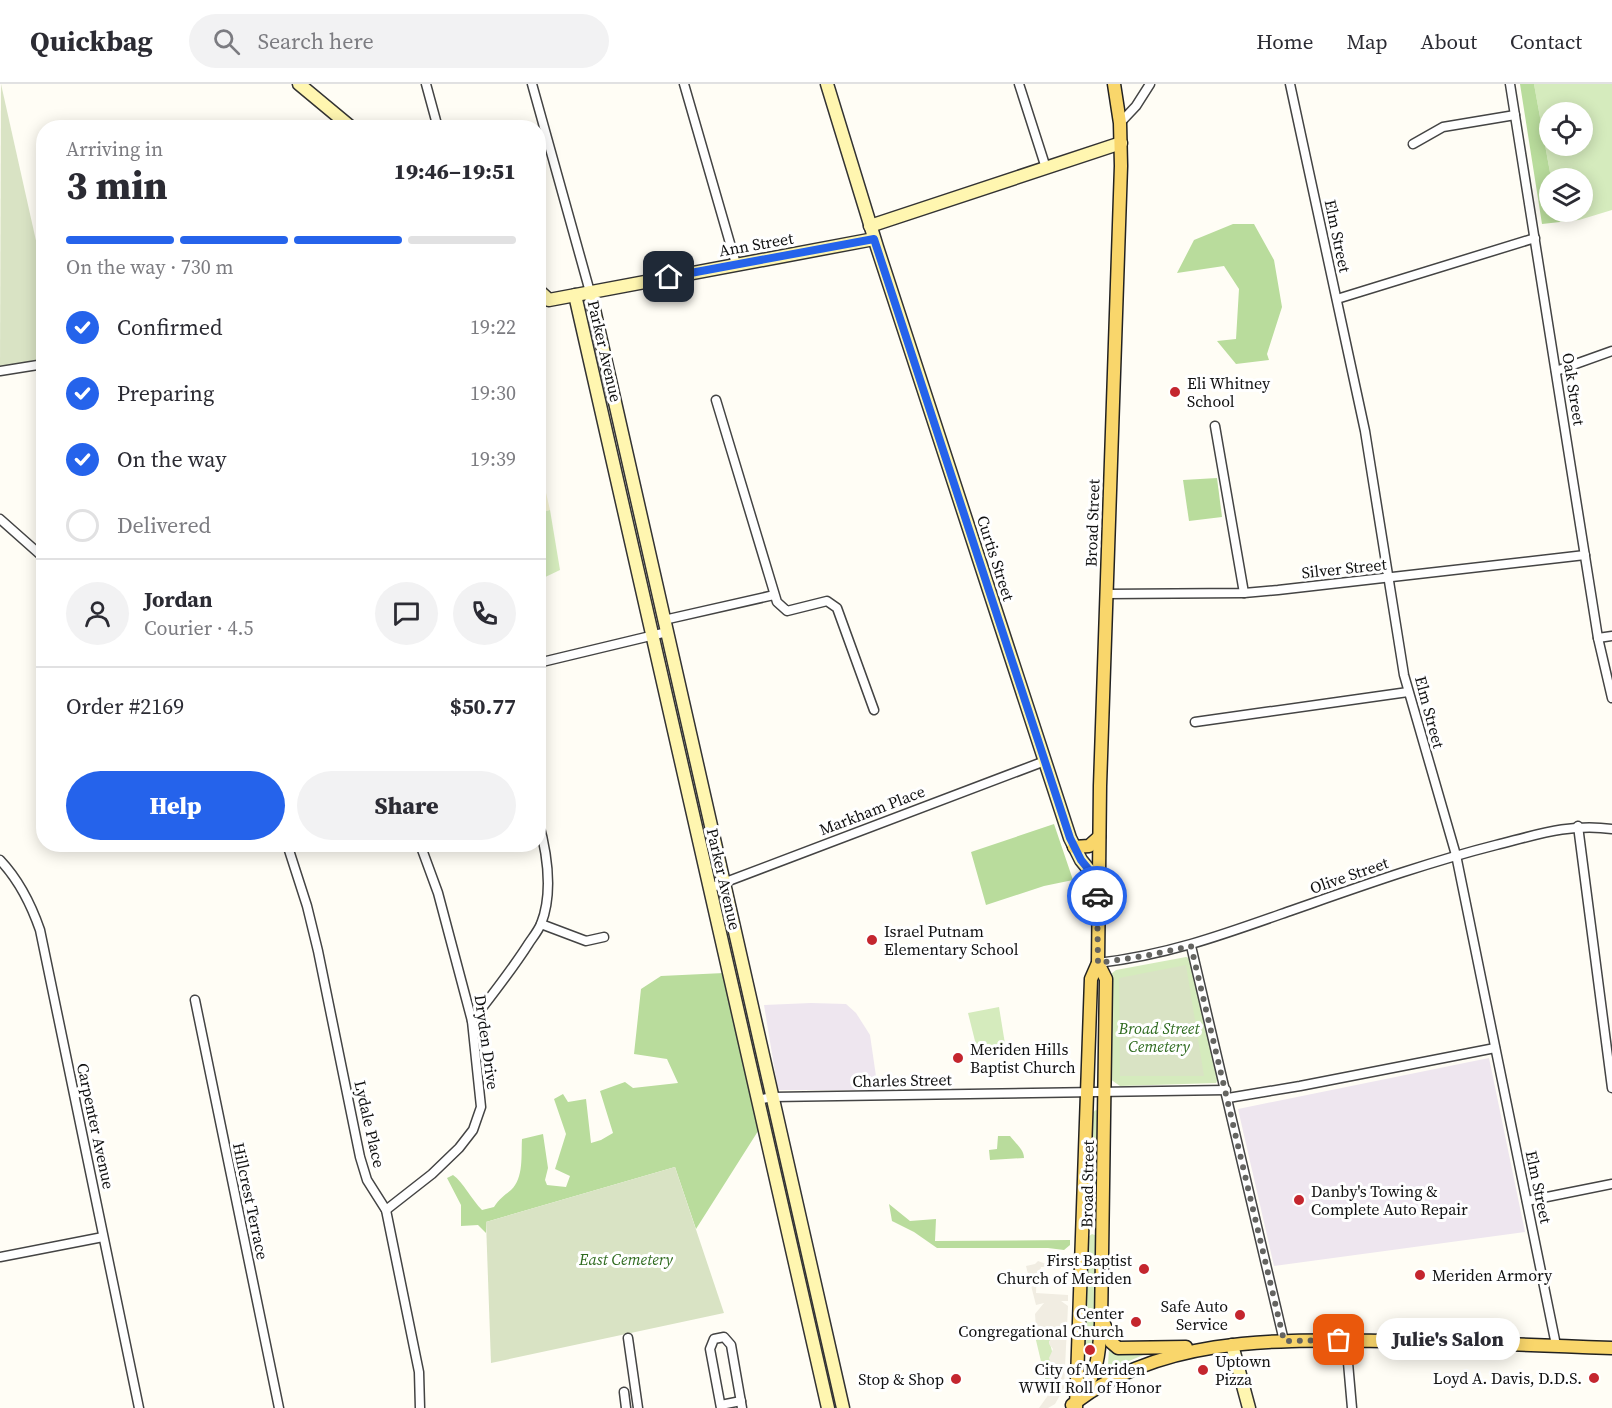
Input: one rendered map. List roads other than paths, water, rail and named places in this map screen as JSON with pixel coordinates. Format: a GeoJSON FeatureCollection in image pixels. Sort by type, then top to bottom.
{"type":"FeatureCollection","features":[{"type":"Feature","properties":{"kind":"main road","name":"Broad Street"},"geometry":{"type":"LineString","coordinates":[[1074,1406],[1091,980],[1098,963],[1099,837],[1121,143],[1114,84]]}},
{"type":"Feature","properties":{"kind":"main road"},"geometry":{"type":"LineString","coordinates":[[1074,847],[1089,846],[1099,837]]}},
{"type":"Feature","properties":{"kind":"main road","name":"Broad Street"},"geometry":{"type":"LineString","coordinates":[[1074,1406],[1090,1382],[1098,1362],[1101,1318],[1106,979],[1098,963]]}},
{"type":"Feature","properties":{"kind":"main road"},"geometry":{"type":"LineString","coordinates":[[1082,1223],[1103,1223]]}},
{"type":"Feature","properties":{"kind":"main road"},"geometry":{"type":"LineString","coordinates":[[1101,1318],[1111,1342],[1118,1348],[1210,1348]]}},
{"type":"Feature","properties":{"kind":"main road"},"geometry":{"type":"LineString","coordinates":[[1074,1406],[1105,1382],[1132,1369],[1173,1356],[1232,1345],[1284,1341],[1346,1341],[1612,1348]]}},
{"type":"Feature","properties":{"kind":"street"},"geometry":{"type":"LineString","coordinates":[[299,84],[342,120]]}},
{"type":"Feature","properties":{"kind":"street"},"geometry":{"type":"LineString","coordinates":[[426,84],[436,120]]}},
{"type":"Feature","properties":{"kind":"street"},"geometry":{"type":"LineString","coordinates":[[532,84],[542,120]]}},
{"type":"Feature","properties":{"kind":"street"},"geometry":{"type":"LineString","coordinates":[[684,84],[736,264]]}},
{"type":"Feature","properties":{"kind":"street","name":"Curtis Street"},"geometry":{"type":"LineString","coordinates":[[827,84],[874,239],[1074,847],[1098,881]]}},
{"type":"Feature","properties":{"kind":"street"},"geometry":{"type":"LineString","coordinates":[[1019,84],[1046,168]]}},
{"type":"Feature","properties":{"kind":"street"},"geometry":{"type":"LineString","coordinates":[[1120,123],[1136,106],[1150,84]]}},
{"type":"Feature","properties":{"kind":"street","name":"Elm Street"},"geometry":{"type":"LineString","coordinates":[[1290,84],[1365,431],[1408,692],[1456,855],[1556,1345]]}},
{"type":"Feature","properties":{"kind":"street","name":"Oak Street"},"geometry":{"type":"LineString","coordinates":[[1510,84],[1598,639],[1612,698]]}},
{"type":"Feature","properties":{"kind":"street"},"geometry":{"type":"LineString","coordinates":[[1413,144],[1443,127],[1515,115]]}},
{"type":"Feature","properties":{"kind":"street"},"geometry":{"type":"LineString","coordinates":[[546,134],[590,292]]}},
{"type":"Feature","properties":{"kind":"street"},"geometry":{"type":"LineString","coordinates":[[870,226],[1121,143]]}},
{"type":"Feature","properties":{"kind":"street"},"geometry":{"type":"LineString","coordinates":[[1336,299],[1534,238]]}},
{"type":"Feature","properties":{"kind":"street","name":"Ann Street"},"geometry":{"type":"LineString","coordinates":[[546,301],[874,239]]}},
{"type":"Feature","properties":{"kind":"street","name":"Parker Avenue"},"geometry":{"type":"LineString","coordinates":[[590,292],[843,1408]]}},
{"type":"Feature","properties":{"kind":"street","name":"Parker Avenue"},"geometry":{"type":"LineString","coordinates":[[576,295],[828,1408]]}},
{"type":"Feature","properties":{"kind":"street"},"geometry":{"type":"LineString","coordinates":[[1556,370],[1612,351]]}},
{"type":"Feature","properties":{"kind":"street"},"geometry":{"type":"LineString","coordinates":[[0,371],[36,365]]}},
{"type":"Feature","properties":{"kind":"street"},"geometry":{"type":"LineString","coordinates":[[716,400],[777,602],[787,610],[827,601],[837,608],[874,710]]}},
{"type":"Feature","properties":{"kind":"street","name":"Parker Avenue"},"geometry":{"type":"LineString","coordinates":[[602,415],[617,412]]}},
{"type":"Feature","properties":{"kind":"street"},"geometry":{"type":"LineString","coordinates":[[1215,426],[1244,593]]}},
{"type":"Feature","properties":{"kind":"street"},"geometry":{"type":"LineString","coordinates":[[0,519],[36,551]]}},
{"type":"Feature","properties":{"kind":"street"},"geometry":{"type":"LineString","coordinates":[[627,524],[641,520]]}},
{"type":"Feature","properties":{"kind":"street","name":"Silver Street"},"geometry":{"type":"LineString","coordinates":[[1106,594],[1244,593],[1585,555]]}},
{"type":"Feature","properties":{"kind":"street"},"geometry":{"type":"LineString","coordinates":[[546,661],[652,636],[665,626],[774,595]]}},
{"type":"Feature","properties":{"kind":"street"},"geometry":{"type":"LineString","coordinates":[[1598,639],[1612,636]]}},
{"type":"Feature","properties":{"kind":"street"},"geometry":{"type":"LineString","coordinates":[[1195,722],[1408,692]]}},
{"type":"Feature","properties":{"kind":"street"},"geometry":{"type":"LineString","coordinates":[[681,762],[695,758]]}},
{"type":"Feature","properties":{"kind":"street","name":"Markham Place"},"geometry":{"type":"LineString","coordinates":[[710,888],[1045,761]]}},
{"type":"Feature","properties":{"kind":"street"},"geometry":{"type":"LineString","coordinates":[[1578,826],[1612,1088]]}},
{"type":"Feature","properties":{"kind":"street","name":"Olive Street"},"geometry":{"type":"LineString","coordinates":[[1098,963],[1191,946],[1456,855],[1578,826],[1612,829]]}},
{"type":"Feature","properties":{"kind":"street","name":"Lydale Place"},"geometry":{"type":"LineString","coordinates":[[290,852],[307,906],[318,951],[360,1157],[367,1180],[386,1210],[419,1372],[420,1408]]}},
{"type":"Feature","properties":{"kind":"street","name":"Dryden Drive"},"geometry":{"type":"LineString","coordinates":[[386,1210],[432,1174],[459,1148],[473,1130],[481,1107],[472,1022],[438,893],[423,852]]}},
{"type":"Feature","properties":{"kind":"street"},"geometry":{"type":"LineString","coordinates":[[472,1022],[519,959],[541,924],[546,901],[548,873],[546,852]]}},
{"type":"Feature","properties":{"kind":"street","name":"Carpenter Avenue"},"geometry":{"type":"LineString","coordinates":[[0,860],[23,890],[40,930],[139,1408]]}},
{"type":"Feature","properties":{"kind":"street"},"geometry":{"type":"LineString","coordinates":[[541,924],[586,941],[604,937]]}},
{"type":"Feature","properties":{"kind":"street"},"geometry":{"type":"LineString","coordinates":[[1191,946],[1284,1341]]}},
{"type":"Feature","properties":{"kind":"street","name":"Hillcrest Terrace"},"geometry":{"type":"LineString","coordinates":[[195,1000],[279,1408]]}},
{"type":"Feature","properties":{"kind":"street"},"geometry":{"type":"LineString","coordinates":[[736,1003],[750,1000]]}},
{"type":"Feature","properties":{"kind":"street","name":"Charles Street"},"geometry":{"type":"LineString","coordinates":[[758,1100],[772,1097],[1087,1092],[1227,1094],[1300,1086],[1495,1048]]}},
{"type":"Feature","properties":{"kind":"street"},"geometry":{"type":"LineString","coordinates":[[1527,1200],[1612,1184]]}},
{"type":"Feature","properties":{"kind":"street"},"geometry":{"type":"LineString","coordinates":[[790,1240],[804,1236]]}},
{"type":"Feature","properties":{"kind":"street"},"geometry":{"type":"LineString","coordinates":[[0,1257],[103,1237]]}},
{"type":"Feature","properties":{"kind":"street"},"geometry":{"type":"LineString","coordinates":[[724,1337],[731,1345],[742,1405],[721,1406],[710,1349],[711,1343],[718,1338],[724,1337]]}},
{"type":"Feature","properties":{"kind":"street"},"geometry":{"type":"LineString","coordinates":[[628,1338],[638,1408]]}},
{"type":"Feature","properties":{"kind":"street"},"geometry":{"type":"LineString","coordinates":[[1346,1341],[1352,1408]]}},
{"type":"Feature","properties":{"kind":"street"},"geometry":{"type":"LineString","coordinates":[[1232,1345],[1249,1408]]}},
{"type":"Feature","properties":{"kind":"street"},"geometry":{"type":"LineString","coordinates":[[624,1392],[626,1408]]}},
{"type":"Feature","properties":{"kind":"place","name":"Eli Whitney School"},"geometry":{"type":"Point","coordinates":[1175,392]}},
{"type":"Feature","properties":{"kind":"place","name":"Israel Putnam Elementary School"},"geometry":{"type":"Point","coordinates":[872,940]}},
{"type":"Feature","properties":{"kind":"place","name":"Meriden Hills Baptist Church"},"geometry":{"type":"Point","coordinates":[958,1058]}},
{"type":"Feature","properties":{"kind":"place","name":"Danby's Towing & Complete Auto Repair"},"geometry":{"type":"Point","coordinates":[1299,1200]}},
{"type":"Feature","properties":{"kind":"place","name":"First Baptist Church of Meriden"},"geometry":{"type":"Point","coordinates":[1144,1269]}},
{"type":"Feature","properties":{"kind":"place","name":"Meriden Armory"},"geometry":{"type":"Point","coordinates":[1420,1275]}},
{"type":"Feature","properties":{"kind":"place","name":"Safe Auto Service"},"geometry":{"type":"Point","coordinates":[1240,1315]}},
{"type":"Feature","properties":{"kind":"place","name":"Center Congregational Church"},"geometry":{"type":"Point","coordinates":[1136,1322]}},
{"type":"Feature","properties":{"kind":"place","name":"Julie's Salon"},"geometry":{"type":"Point","coordinates":[1339,1340]}},
{"type":"Feature","properties":{"kind":"place","name":"City of Meriden WWII Roll of Honor"},"geometry":{"type":"Point","coordinates":[1090,1350]}},
{"type":"Feature","properties":{"kind":"place","name":"Uptown Pizza"},"geometry":{"type":"Point","coordinates":[1203,1370]}},
{"type":"Feature","properties":{"kind":"place","name":"Loyd A. Davis, D.D.S."},"geometry":{"type":"Point","coordinates":[1594,1378]}},
{"type":"Feature","properties":{"kind":"place","name":"Stop & Shop"},"geometry":{"type":"Point","coordinates":[956,1379]}},
{"type":"Feature","properties":{"kind":"park label","name":"Broad Street Cemetery"},"geometry":{"type":"Point","coordinates":[1159,1037]}},
{"type":"Feature","properties":{"kind":"park label","name":"East Cemetery"},"geometry":{"type":"Point","coordinates":[626,1259]}}]}
